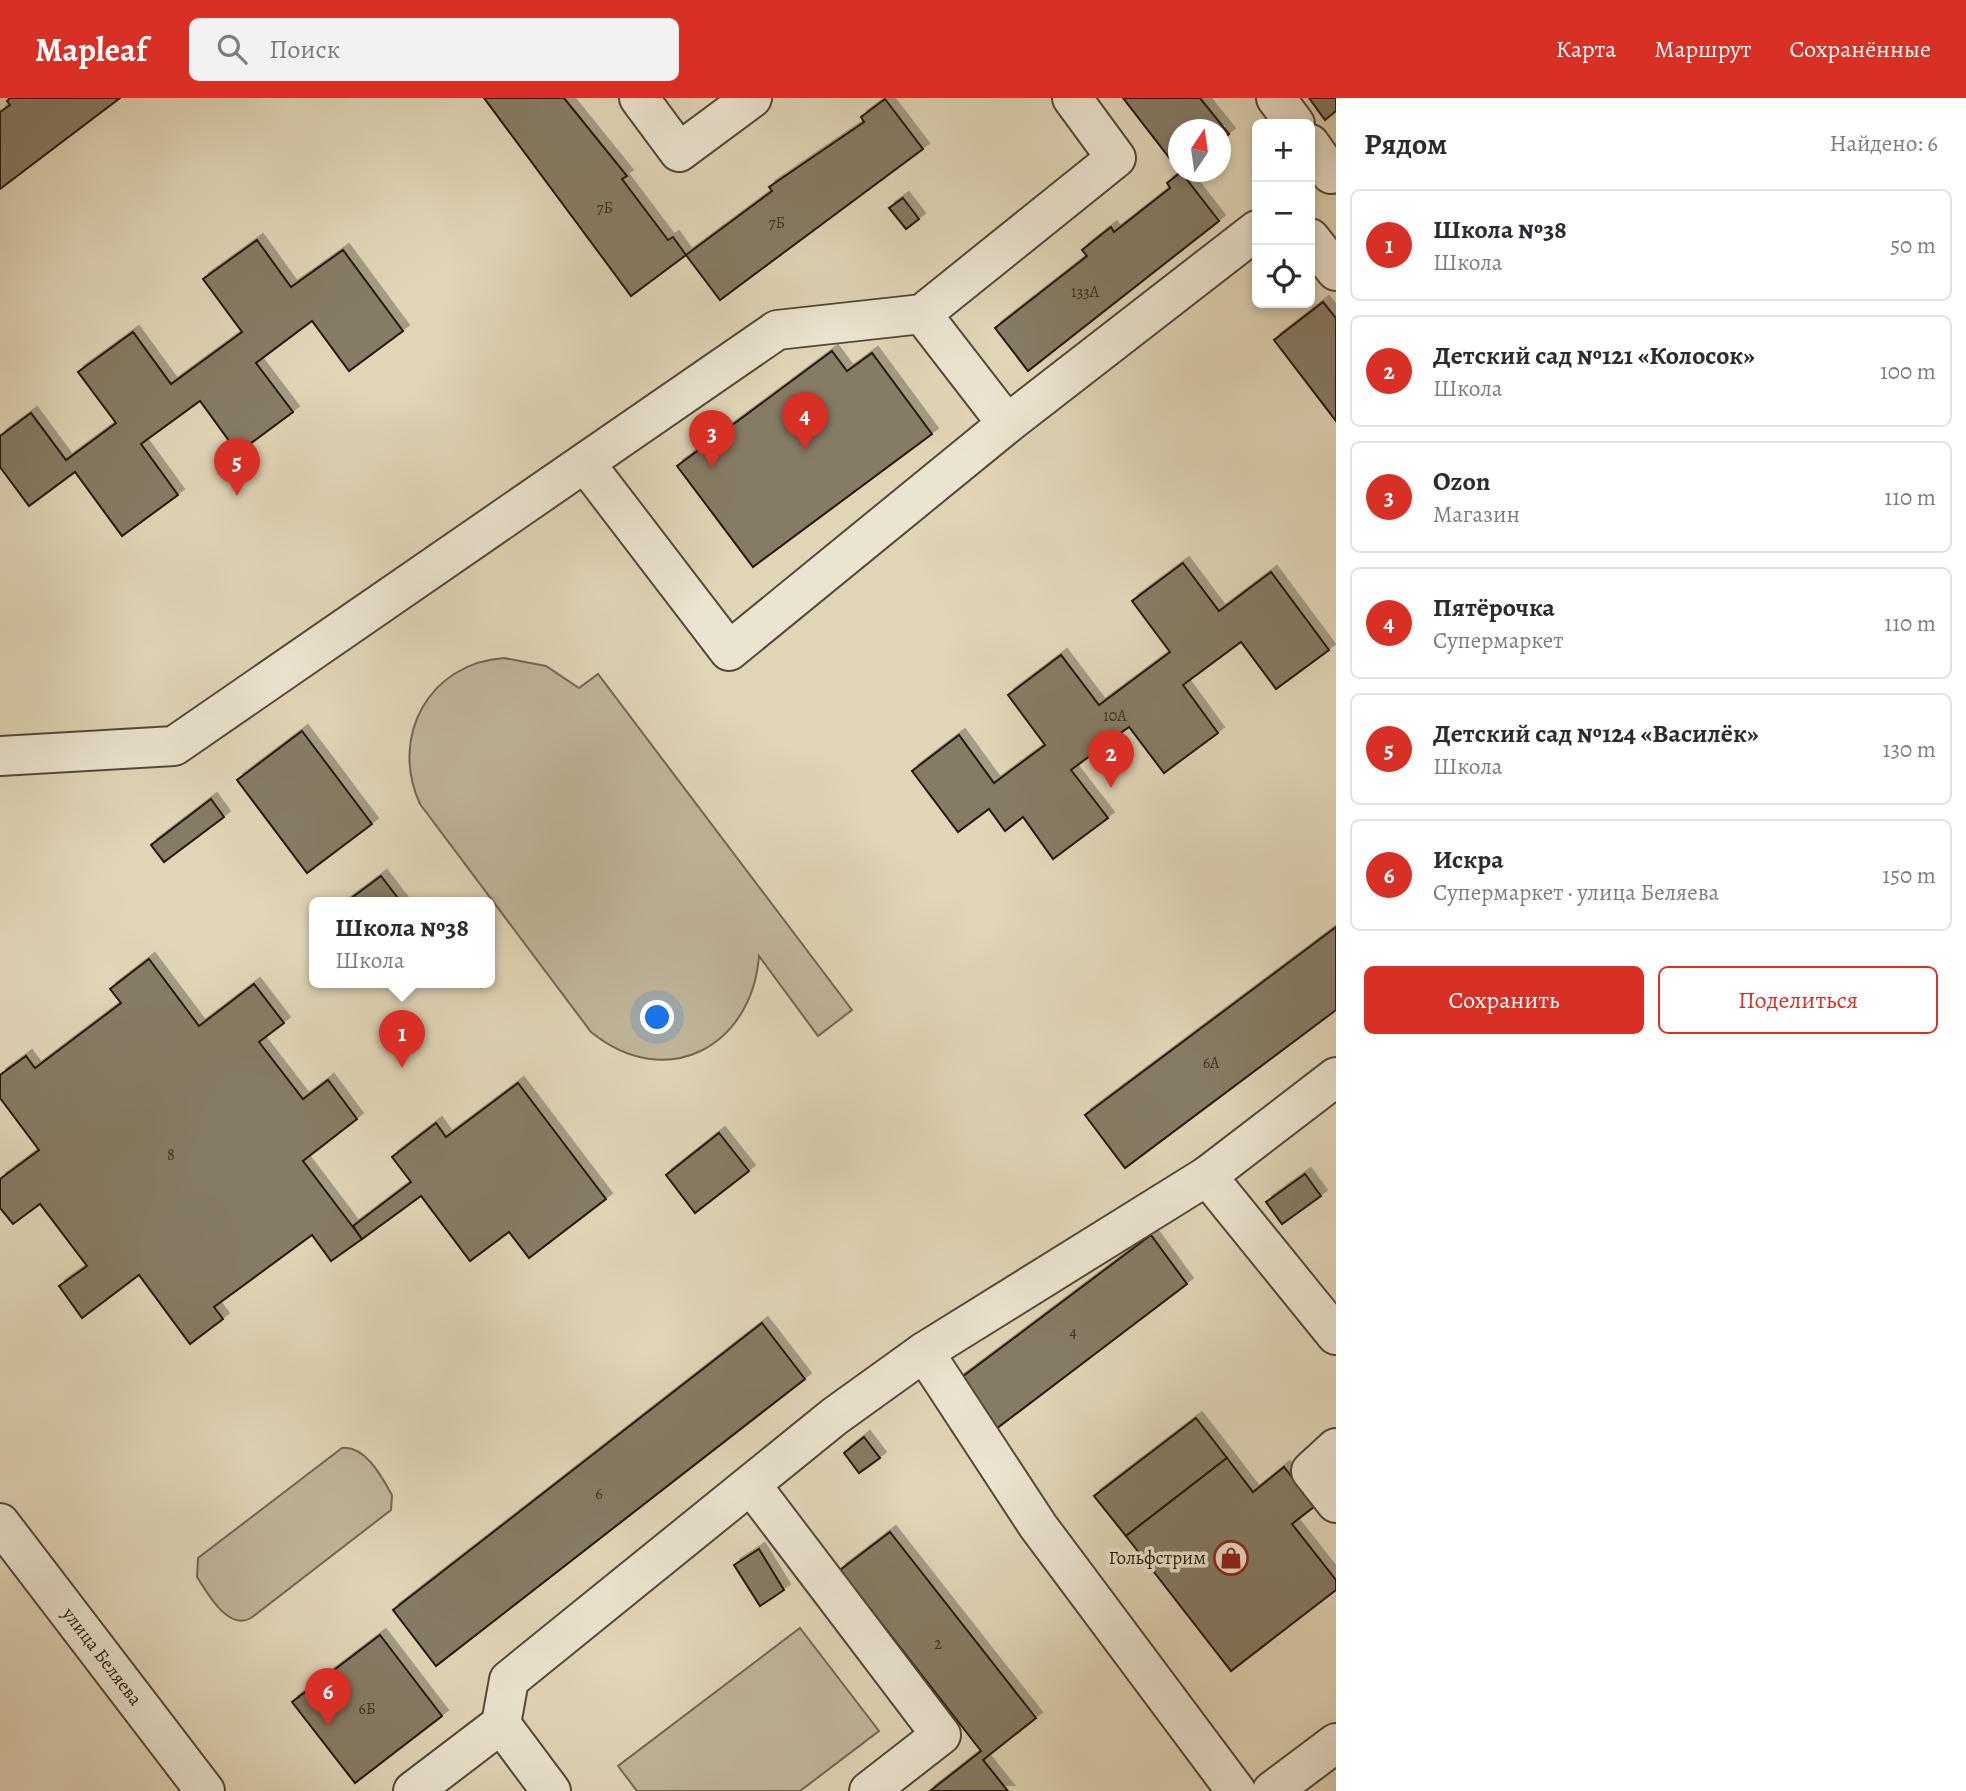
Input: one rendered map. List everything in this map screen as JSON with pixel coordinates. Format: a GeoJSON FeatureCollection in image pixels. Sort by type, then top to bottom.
{"type":"FeatureCollection","features":[{"type":"Feature","properties":{"kind":"street"},"geometry":{"type":"LineString","coordinates":[[639,98],[679,152],[752,98]]}},
{"type":"Feature","properties":{"kind":"street"},"geometry":{"type":"LineString","coordinates":[[0,756],[174,746],[777,330],[922,314],[1116,158],[1072,98]]}},
{"type":"Feature","properties":{"kind":"street"},"geometry":{"type":"LineString","coordinates":[[1276,98],[1291,119]]}},
{"type":"Feature","properties":{"kind":"street"},"geometry":{"type":"LineString","coordinates":[[585,463],[729,651],[1007,424],[1252,234]]}},
{"type":"Feature","properties":{"kind":"street"},"geometry":{"type":"LineString","coordinates":[[1315,244],[1336,271]]}},
{"type":"Feature","properties":{"kind":"street"},"geometry":{"type":"LineString","coordinates":[[922,314],[1007,424]]}},
{"type":"Feature","properties":{"kind":"street"},"geometry":{"type":"LineString","coordinates":[[413,1791],[501,1724],[509,1680],[752,1486],[835,1416],[924,1352],[1207,1176],[1336,1077]]}},
{"type":"Feature","properties":{"kind":"street"},"geometry":{"type":"LineString","coordinates":[[1207,1176],[1336,1335]]}},
{"type":"Feature","properties":{"kind":"street"},"geometry":{"type":"LineString","coordinates":[[924,1352],[1038,1526],[1236,1791]]}},
{"type":"Feature","properties":{"kind":"street"},"geometry":{"type":"LineString","coordinates":[[1336,1448],[1311,1471],[1336,1503]]}},
{"type":"Feature","properties":{"kind":"street"},"geometry":{"type":"LineString","coordinates":[[752,1486],[941,1735],[869,1791]]}},
{"type":"Feature","properties":{"kind":"street","name":"улица Беляева"},"geometry":{"type":"LineString","coordinates":[[0,1523],[205,1791]]}},
{"type":"Feature","properties":{"kind":"street"},"geometry":{"type":"LineString","coordinates":[[501,1724],[551,1791]]}},
{"type":"Feature","properties":{"kind":"street"},"geometry":{"type":"LineString","coordinates":[[1272,1791],[1336,1743]]}},
{"type":"Feature","properties":{"kind":"shaded area"},"geometry":{"type":"Polygon","coordinates":[[[504,658],[546,666],[579,688],[598,674],[852,1010],[818,1036],[759,956],[753,988],[740,1015],[723,1036],[700,1051],[675,1059],[648,1059],[619,1050],[591,1032],[495,904],[495,897],[490,897],[420,804],[412,779],[410,754],[413,730],[422,708],[436,689],[455,674],[478,663],[504,658]]]}},
{"type":"Feature","properties":{"kind":"shaded area"},"geometry":{"type":"Polygon","coordinates":[[[342,1448],[358,1452],[372,1464],[392,1495],[391,1510],[251,1618],[243,1621],[227,1615],[219,1609],[197,1577],[198,1558],[342,1448]]]}},
{"type":"Feature","properties":{"kind":"shaded area"},"geometry":{"type":"Polygon","coordinates":[[[800,1628],[879,1731],[800,1791],[637,1791],[618,1766],[800,1628]]]}},
{"type":"Feature","properties":{"kind":"building"},"geometry":{"type":"Polygon","coordinates":[[[10,98],[120,98],[0,189],[0,112],[10,105],[7,101],[10,98]]]}},
{"type":"Feature","properties":{"kind":"building"},"geometry":{"type":"Polygon","coordinates":[[[484,98],[564,98],[627,176],[622,179],[668,240],[673,237],[686,255],[631,296],[484,98]]]}},
{"type":"Feature","properties":{"kind":"building"},"geometry":{"type":"Polygon","coordinates":[[[1123,98],[1200,98],[1217,119],[1168,119],[1168,156],[1123,98]]]}},
{"type":"Feature","properties":{"kind":"building"},"geometry":{"type":"Polygon","coordinates":[[[1309,98],[1336,98],[1336,111],[1325,120],[1309,98]]]}},
{"type":"Feature","properties":{"kind":"building"},"geometry":{"type":"Polygon","coordinates":[[[885,99],[923,149],[720,300],[686,255],[772,191],[769,187],[864,122],[861,117],[885,99]]]}},
{"type":"Feature","properties":{"kind":"building"},"geometry":{"type":"Polygon","coordinates":[[[1189,182],[1219,221],[1028,371],[995,328],[1087,256],[1082,250],[1111,227],[1114,232],[1170,188],[1167,183],[1189,182]]]}},
{"type":"Feature","properties":{"kind":"building"},"geometry":{"type":"Polygon","coordinates":[[[903,198],[919,219],[906,229],[889,208],[903,198]]]}},
{"type":"Feature","properties":{"kind":"building"},"geometry":{"type":"Polygon","coordinates":[[[257,240],[291,287],[343,250],[403,331],[349,371],[312,321],[256,363],[293,412],[238,453],[200,401],[141,444],[178,495],[122,536],[75,472],[29,506],[0,467],[0,436],[31,413],[66,460],[116,423],[78,372],[133,332],[171,384],[242,332],[203,279],[257,240]]]}},
{"type":"Feature","properties":{"kind":"building"},"geometry":{"type":"Polygon","coordinates":[[[1323,302],[1336,318],[1336,421],[1274,340],[1323,302]]]}},
{"type":"Feature","properties":{"kind":"building"},"geometry":{"type":"Polygon","coordinates":[[[832,351],[847,371],[872,353],[932,434],[753,567],[677,466],[832,351]]]}},
{"type":"Feature","properties":{"kind":"building"},"geometry":{"type":"Polygon","coordinates":[[[1183,563],[1219,611],[1271,572],[1329,650],[1276,689],[1241,642],[1183,685],[1218,733],[1164,773],[1129,727],[1071,770],[1108,818],[1053,859],[1023,817],[1005,831],[989,809],[958,832],[912,771],[959,735],[994,783],[1045,745],[1008,695],[1061,655],[1099,705],[1170,652],[1132,601],[1183,563]]]}},
{"type":"Feature","properties":{"kind":"building"},"geometry":{"type":"Polygon","coordinates":[[[302,731],[372,824],[307,873],[237,780],[302,731]]]}},
{"type":"Feature","properties":{"kind":"building"},"geometry":{"type":"Polygon","coordinates":[[[211,799],[224,817],[164,862],[151,845],[211,799]]]}},
{"type":"Feature","properties":{"kind":"building"},"geometry":{"type":"Polygon","coordinates":[[[381,876],[397,897],[353,897],[381,876]]]}},
{"type":"Feature","properties":{"kind":"building"},"geometry":{"type":"Polygon","coordinates":[[[1336,927],[1336,1010],[1125,1168],[1085,1115],[1336,927]]]}},
{"type":"Feature","properties":{"kind":"building"},"geometry":{"type":"Polygon","coordinates":[[[149,959],[199,1026],[254,984],[284,1023],[259,1042],[303,1099],[328,1080],[357,1119],[303,1161],[362,1239],[331,1261],[312,1235],[214,1307],[223,1319],[190,1344],[139,1275],[82,1318],[59,1286],[87,1266],[40,1204],[13,1224],[0,1208],[0,1179],[39,1150],[0,1098],[0,1075],[26,1056],[35,1068],[121,1003],[110,989],[149,959]]]}},
{"type":"Feature","properties":{"kind":"building"},"geometry":{"type":"Polygon","coordinates":[[[518,1083],[606,1199],[529,1258],[509,1232],[470,1261],[421,1196],[362,1239],[353,1226],[411,1182],[392,1157],[436,1123],[446,1137],[518,1083]]]}},
{"type":"Feature","properties":{"kind":"building"},"geometry":{"type":"Polygon","coordinates":[[[719,1133],[749,1171],[695,1213],[666,1175],[719,1133]]]}},
{"type":"Feature","properties":{"kind":"building"},"geometry":{"type":"Polygon","coordinates":[[[1305,1174],[1321,1196],[1282,1224],[1266,1202],[1305,1174]]]}},
{"type":"Feature","properties":{"kind":"building"},"geometry":{"type":"Polygon","coordinates":[[[1151,1235],[1187,1284],[996,1429],[958,1380],[1151,1235]]]}},
{"type":"Feature","properties":{"kind":"building"},"geometry":{"type":"Polygon","coordinates":[[[762,1323],[805,1379],[436,1666],[393,1610],[762,1323]]]}},
{"type":"Feature","properties":{"kind":"building"},"geometry":{"type":"Polygon","coordinates":[[[1196,1418],[1227,1458],[1126,1536],[1094,1496],[1196,1418]]]}},
{"type":"Feature","properties":{"kind":"building"},"geometry":{"type":"Polygon","coordinates":[[[864,1437],[880,1458],[859,1473],[844,1453],[864,1437]]]}},
{"type":"Feature","properties":{"kind":"building","name":"Гольфстрим"},"geometry":{"type":"Polygon","coordinates":[[[1227,1458],[1253,1492],[1284,1467],[1315,1506],[1292,1524],[1336,1580],[1336,1590],[1231,1671],[1126,1536],[1227,1458]]]}},
{"type":"Feature","properties":{"kind":"building"},"geometry":{"type":"Polygon","coordinates":[[[890,1532],[1036,1718],[983,1760],[1008,1791],[930,1791],[981,1751],[840,1570],[890,1532]]]}},
{"type":"Feature","properties":{"kind":"building"},"geometry":{"type":"Polygon","coordinates":[[[759,1549],[784,1590],[760,1606],[734,1565],[759,1549]]]}},
{"type":"Feature","properties":{"kind":"building"},"geometry":{"type":"Polygon","coordinates":[[[380,1635],[442,1716],[355,1783],[292,1702],[380,1635]]]}},
{"type":"Feature","properties":{"kind":"place","name":"Пятёрочка"},"geometry":{"type":"Point","coordinates":[805,450]}},
{"type":"Feature","properties":{"kind":"place","name":"Ozon"},"geometry":{"type":"Point","coordinates":[712,468]}},
{"type":"Feature","properties":{"kind":"place","name":"Детский сад №124 «Василёк»"},"geometry":{"type":"Point","coordinates":[237,496]}},
{"type":"Feature","properties":{"kind":"place","name":"Детский сад №121 «Колосок»"},"geometry":{"type":"Point","coordinates":[1111,788]}},
{"type":"Feature","properties":{"kind":"place","name":"Школа №38"},"geometry":{"type":"Point","coordinates":[402,1068]}},
{"type":"Feature","properties":{"kind":"place","name":"Гольфстрим"},"geometry":{"type":"Point","coordinates":[1231,1558]}},
{"type":"Feature","properties":{"kind":"place","name":"Искра"},"geometry":{"type":"Point","coordinates":[328,1726]}}]}
